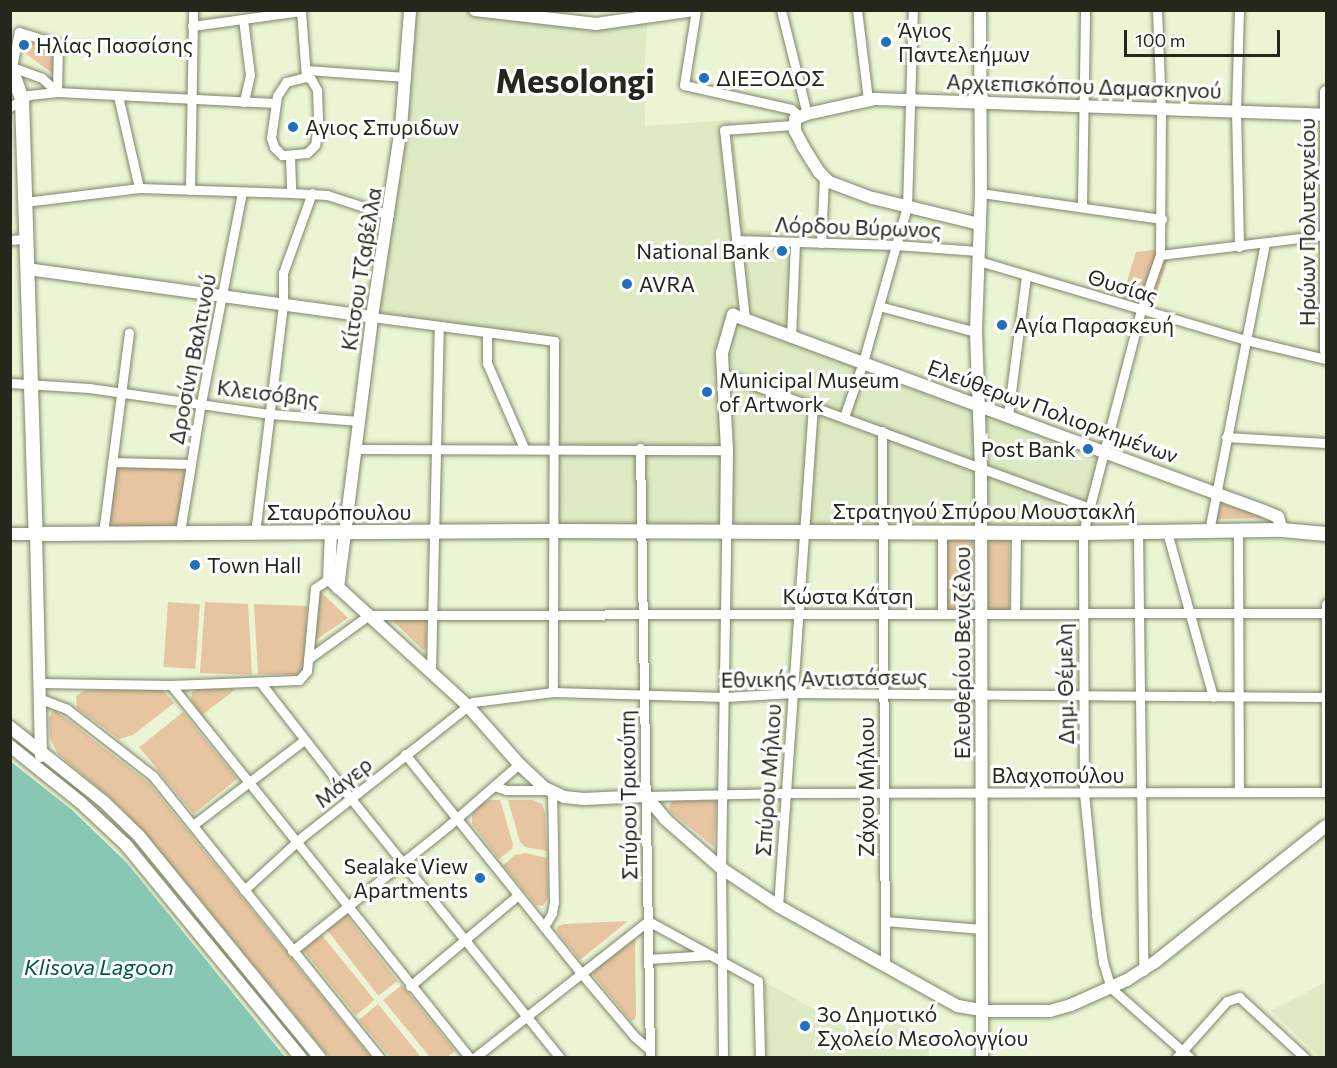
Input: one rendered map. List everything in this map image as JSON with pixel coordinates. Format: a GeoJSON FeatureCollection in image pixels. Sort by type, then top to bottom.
{"type":"FeatureCollection","features":[{"type":"Feature","properties":{"kind":"main road"},"geometry":{"type":"LineString","coordinates":[[11,67],[25,202],[36,534]]}},
{"type":"Feature","properties":{"kind":"main road","name":"Στρατηγού Σπύρου Μουστακλή"},"geometry":{"type":"LineString","coordinates":[[641,531],[1083,533],[1282,530],[1326,534]]}},
{"type":"Feature","properties":{"kind":"main road","name":"Σταυρόπουλου"},"geometry":{"type":"LineString","coordinates":[[36,534],[641,531]]}},
{"type":"Feature","properties":{"kind":"street"},"geometry":{"type":"LineString","coordinates":[[190,190],[193,10]]}},
{"type":"Feature","properties":{"kind":"street"},"geometry":{"type":"LineString","coordinates":[[192,26],[301,10],[306,74],[316,90],[316,141],[307,153],[290,156],[279,153],[273,145],[271,128],[275,103],[284,83],[306,74],[406,76]]}},
{"type":"Feature","properties":{"kind":"street","name":"Κίτσου Τζαβέλλα"},"geometry":{"type":"LineString","coordinates":[[334,583],[338,532],[355,449],[372,317],[389,215],[406,76],[410,10]]}},
{"type":"Feature","properties":{"kind":"street"},"geometry":{"type":"LineString","coordinates":[[475,10],[573,16],[604,23],[643,14],[695,10],[684,86],[791,109],[800,118]]}},
{"type":"Feature","properties":{"kind":"street"},"geometry":{"type":"LineString","coordinates":[[781,10],[807,154],[824,178],[872,198],[979,224]]}},
{"type":"Feature","properties":{"kind":"street"},"geometry":{"type":"LineString","coordinates":[[857,10],[868,99]]}},
{"type":"Feature","properties":{"kind":"street"},"geometry":{"type":"LineString","coordinates":[[844,417],[863,362],[907,207],[913,10]]}},
{"type":"Feature","properties":{"kind":"street","name":"Ελευθερίου Βενιζέλου"},"geometry":{"type":"LineString","coordinates":[[980,10],[981,193],[976,332],[981,467],[982,1058]]}},
{"type":"Feature","properties":{"kind":"street"},"geometry":{"type":"LineString","coordinates":[[1082,206],[1085,10]]}},
{"type":"Feature","properties":{"kind":"street","name":"Δημ. Θέμελη"},"geometry":{"type":"LineString","coordinates":[[1112,988],[1103,962],[1096,914],[1084,793],[1083,533],[1141,310],[1160,255],[1161,108],[1157,10]]}},
{"type":"Feature","properties":{"kind":"street"},"geometry":{"type":"LineString","coordinates":[[1239,10],[1236,111],[1239,247]]}},
{"type":"Feature","properties":{"kind":"street"},"geometry":{"type":"LineString","coordinates":[[243,19],[250,75],[244,102]]}},
{"type":"Feature","properties":{"kind":"street"},"geometry":{"type":"LineString","coordinates":[[19,32],[58,44],[57,92],[42,78],[11,67],[19,32]]}},
{"type":"Feature","properties":{"kind":"street"},"geometry":{"type":"LineString","coordinates":[[16,103],[35,93],[57,92],[275,103]]}},
{"type":"Feature","properties":{"kind":"street","name":"Ηρώων Πολυτεχνείου"},"geometry":{"type":"LineString","coordinates":[[1326,92],[1326,351]]}},
{"type":"Feature","properties":{"kind":"street"},"geometry":{"type":"LineString","coordinates":[[118,96],[139,188]]}},
{"type":"Feature","properties":{"kind":"street","name":"Αρχιεπισκόπου Δαμασκηνού"},"geometry":{"type":"LineString","coordinates":[[800,118],[868,99],[1326,115]]}},
{"type":"Feature","properties":{"kind":"street"},"geometry":{"type":"LineString","coordinates":[[723,1058],[721,868],[727,450],[721,373],[722,353],[739,317],[736,240],[724,130],[800,118]]}},
{"type":"Feature","properties":{"kind":"street"},"geometry":{"type":"LineString","coordinates":[[290,156],[291,193]]}},
{"type":"Feature","properties":{"kind":"street"},"geometry":{"type":"LineString","coordinates":[[820,243],[824,178]]}},
{"type":"Feature","properties":{"kind":"street"},"geometry":{"type":"LineString","coordinates":[[25,202],[139,188],[242,193],[312,193],[327,195],[389,215]]}},
{"type":"Feature","properties":{"kind":"street","name":"Δροσίνη Βαλτινού"},"geometry":{"type":"LineString","coordinates":[[180,532],[201,403],[242,193]]}},
{"type":"Feature","properties":{"kind":"street"},"geometry":{"type":"LineString","coordinates":[[255,533],[284,304],[283,273],[312,193]]}},
{"type":"Feature","properties":{"kind":"street"},"geometry":{"type":"LineString","coordinates":[[981,193],[1162,219]]}},
{"type":"Feature","properties":{"kind":"street"},"geometry":{"type":"LineString","coordinates":[[1160,255],[1325,236]]}},
{"type":"Feature","properties":{"kind":"street"},"geometry":{"type":"LineString","coordinates":[[10,240],[26,239]]}},
{"type":"Feature","properties":{"kind":"street","name":"Λόρδου Βύρωνος"},"geometry":{"type":"LineString","coordinates":[[736,240],[896,245],[979,256]]}},
{"type":"Feature","properties":{"kind":"street"},"geometry":{"type":"LineString","coordinates":[[791,338],[795,243]]}},
{"type":"Feature","properties":{"kind":"street"},"geometry":{"type":"LineString","coordinates":[[1209,531],[1265,244]]}},
{"type":"Feature","properties":{"kind":"street","name":"Θυσίας"},"geometry":{"type":"LineString","coordinates":[[979,256],[1026,276],[1246,340],[1326,359]]}},
{"type":"Feature","properties":{"kind":"street"},"geometry":{"type":"LineString","coordinates":[[27,269],[439,328],[554,341],[553,692]]}},
{"type":"Feature","properties":{"kind":"street"},"geometry":{"type":"LineString","coordinates":[[1008,415],[1026,276]]}},
{"type":"Feature","properties":{"kind":"street"},"geometry":{"type":"LineString","coordinates":[[879,306],[976,332]]}},
{"type":"Feature","properties":{"kind":"street","name":"Ελεύθερων Πολιορκημένων"},"geometry":{"type":"LineString","coordinates":[[739,317],[1275,515],[1280,520],[1282,530]]}},
{"type":"Feature","properties":{"kind":"street"},"geometry":{"type":"LineString","coordinates":[[431,671],[432,532],[439,328]]}},
{"type":"Feature","properties":{"kind":"street"},"geometry":{"type":"LineString","coordinates":[[103,533],[129,333]]}},
{"type":"Feature","properties":{"kind":"street"},"geometry":{"type":"LineString","coordinates":[[487,334],[487,363],[524,448]]}},
{"type":"Feature","properties":{"kind":"street"},"geometry":{"type":"LineString","coordinates":[[721,373],[1088,507]]}},
{"type":"Feature","properties":{"kind":"street","name":"Κλεισόβης"},"geometry":{"type":"LineString","coordinates":[[10,383],[31,383],[121,393],[270,414],[359,421]]}},
{"type":"Feature","properties":{"kind":"street","name":"Σπύρου Μήλιου"},"geometry":{"type":"LineString","coordinates":[[778,906],[813,406]]}},
{"type":"Feature","properties":{"kind":"street","name":"Ζάχου Μήλιου"},"geometry":{"type":"LineString","coordinates":[[882,431],[885,964]]}},
{"type":"Feature","properties":{"kind":"street"},"geometry":{"type":"LineString","coordinates":[[1226,437],[1326,443]]}},
{"type":"Feature","properties":{"kind":"street","name":"Σπύρου Τρικούπη"},"geometry":{"type":"LineString","coordinates":[[640,448],[649,1055]]}},
{"type":"Feature","properties":{"kind":"street"},"geometry":{"type":"LineString","coordinates":[[355,449],[727,450]]}},
{"type":"Feature","properties":{"kind":"street"},"geometry":{"type":"LineString","coordinates":[[112,462],[191,464]]}},
{"type":"Feature","properties":{"kind":"street"},"geometry":{"type":"LineString","coordinates":[[1238,531],[1239,792]]}},
{"type":"Feature","properties":{"kind":"street"},"geometry":{"type":"LineString","coordinates":[[1138,532],[1143,792],[1143,971]]}},
{"type":"Feature","properties":{"kind":"street"},"geometry":{"type":"LineString","coordinates":[[1167,532],[1213,696]]}},
{"type":"Feature","properties":{"kind":"street"},"geometry":{"type":"LineString","coordinates":[[942,533],[942,614]]}},
{"type":"Feature","properties":{"kind":"street"},"geometry":{"type":"LineString","coordinates":[[1015,614],[1016,533]]}},
{"type":"Feature","properties":{"kind":"street"},"geometry":{"type":"LineString","coordinates":[[10,534],[36,534],[41,770]]}},
{"type":"Feature","properties":{"kind":"street"},"geometry":{"type":"LineString","coordinates":[[40,683],[171,685],[301,680],[307,674],[315,588],[334,583],[467,705],[519,764],[550,791],[554,902],[552,913],[544,927]]}},
{"type":"Feature","properties":{"kind":"street"},"geometry":{"type":"LineString","coordinates":[[1326,604],[1326,792]]}},
{"type":"Feature","properties":{"kind":"street","name":"Κώστα Κάτση"},"geometry":{"type":"LineString","coordinates":[[369,615],[1326,613]]}},
{"type":"Feature","properties":{"kind":"street"},"geometry":{"type":"LineString","coordinates":[[308,659],[369,615]]}},
{"type":"Feature","properties":{"kind":"street"},"geometry":{"type":"LineString","coordinates":[[260,682],[351,799],[560,1058]]}},
{"type":"Feature","properties":{"kind":"street"},"geometry":{"type":"LineString","coordinates":[[171,685],[410,986],[472,1058],[648,921],[758,981],[760,1058]]}},
{"type":"Feature","properties":{"kind":"street","name":"Εθνικής Αντιστάσεως"},"geometry":{"type":"LineString","coordinates":[[467,705],[525,694],[553,692],[725,697],[793,693],[1326,697]]}},
{"type":"Feature","properties":{"kind":"street"},"geometry":{"type":"LineString","coordinates":[[41,699],[67,709],[140,764],[157,780],[380,1058]]}},
{"type":"Feature","properties":{"kind":"street","name":"Μάγερ"},"geometry":{"type":"LineString","coordinates":[[244,890],[296,843],[467,705]]}},
{"type":"Feature","properties":{"kind":"street"},"geometry":{"type":"LineString","coordinates":[[10,727],[130,827],[320,1058]]}},
{"type":"Feature","properties":{"kind":"street"},"geometry":{"type":"LineString","coordinates":[[193,825],[304,740]]}},
{"type":"Feature","properties":{"kind":"street"},"geometry":{"type":"LineString","coordinates":[[10,746],[96,816],[126,845],[301,1058]]}},
{"type":"Feature","properties":{"kind":"street"},"geometry":{"type":"LineString","coordinates":[[405,754],[649,1055]]}},
{"type":"Feature","properties":{"kind":"street"},"geometry":{"type":"LineString","coordinates":[[292,951],[457,818],[519,764]]}},
{"type":"Feature","properties":{"kind":"street"},"geometry":{"type":"LineString","coordinates":[[494,786],[516,790],[550,791],[584,799],[646,796],[665,819],[721,868],[778,906],[955,1005],[982,1011],[1050,1011],[1112,988],[1143,971],[1326,826]]}},
{"type":"Feature","properties":{"kind":"street","name":"Βλαχοπούλου"},"geometry":{"type":"LineString","coordinates":[[646,796],[786,793],[1326,792]]}},
{"type":"Feature","properties":{"kind":"street"},"geometry":{"type":"LineString","coordinates":[[410,986],[518,895]]}},
{"type":"Feature","properties":{"kind":"street"},"geometry":{"type":"LineString","coordinates":[[194,925],[205,916]]}},
{"type":"Feature","properties":{"kind":"street"},"geometry":{"type":"LineString","coordinates":[[885,921],[982,928]]}},
{"type":"Feature","properties":{"kind":"street"},"geometry":{"type":"LineString","coordinates":[[648,958],[711,955]]}},
{"type":"Feature","properties":{"kind":"street"},"geometry":{"type":"LineString","coordinates":[[1112,988],[1179,1054],[1190,1058]]}},
{"type":"Feature","properties":{"kind":"street"},"geometry":{"type":"LineString","coordinates":[[1179,1054],[1227,1001],[1239,997],[1305,1058]]}},
{"type":"Feature","properties":{"kind":"shaded area"},"geometry":{"type":"Polygon","coordinates":[[[407,11],[488,11],[595,21],[648,15],[644,74],[645,126],[731,120],[746,229],[798,233],[795,332],[1108,447],[1087,536],[549,534],[550,344],[369,319],[398,131],[407,11]]]}},
{"type":"Feature","properties":{"kind":"shaded area"},"geometry":{"type":"Polygon","coordinates":[[[22,38],[54,49],[53,74],[18,48],[22,38]]]}},
{"type":"Feature","properties":{"kind":"shaded area"},"geometry":{"type":"Polygon","coordinates":[[[1153,250],[1169,255],[1152,307],[1122,298],[1136,252],[1153,250]]]}},
{"type":"Feature","properties":{"kind":"shaded area"},"geometry":{"type":"Polygon","coordinates":[[[112,462],[191,464],[180,532],[103,533],[112,462]]]}},
{"type":"Feature","properties":{"kind":"shaded area"},"geometry":{"type":"Polygon","coordinates":[[[1219,499],[1266,518],[1215,519],[1219,499]]]}},
{"type":"Feature","properties":{"kind":"shaded area"},"geometry":{"type":"Polygon","coordinates":[[[946,536],[973,536],[973,610],[946,610],[946,536]]]}},
{"type":"Feature","properties":{"kind":"shaded area"},"geometry":{"type":"Polygon","coordinates":[[[986,536],[1009,536],[1009,610],[986,610],[986,536]]]}},
{"type":"Feature","properties":{"kind":"shaded area"},"geometry":{"type":"Polygon","coordinates":[[[319,590],[348,618],[314,641],[316,592],[319,590]]]}},
{"type":"Feature","properties":{"kind":"shaded area"},"geometry":{"type":"Polygon","coordinates":[[[168,602],[200,604],[195,669],[163,667],[168,602]]]}},
{"type":"Feature","properties":{"kind":"shaded area"},"geometry":{"type":"Polygon","coordinates":[[[205,602],[248,604],[252,675],[200,673],[205,602]]]}},
{"type":"Feature","properties":{"kind":"shaded area"},"geometry":{"type":"Polygon","coordinates":[[[254,604],[307,606],[304,675],[258,674],[254,604]]]}},
{"type":"Feature","properties":{"kind":"shaded area"},"geometry":{"type":"Polygon","coordinates":[[[426,618],[426,648],[423,650],[391,619],[426,618]]]}},
{"type":"Feature","properties":{"kind":"shaded area"},"geometry":{"type":"Polygon","coordinates":[[[198,689],[236,689],[202,715],[191,700],[192,692],[198,689]]]}},
{"type":"Feature","properties":{"kind":"shaded area"},"geometry":{"type":"Polygon","coordinates":[[[86,690],[163,690],[174,703],[133,735],[119,739],[77,708],[76,696],[86,690]]]}},
{"type":"Feature","properties":{"kind":"shaded area"},"geometry":{"type":"Polygon","coordinates":[[[54,709],[149,783],[371,1057],[329,1057],[146,834],[116,803],[58,754],[50,738],[49,718],[54,709]]]}},
{"type":"Feature","properties":{"kind":"shaded area"},"geometry":{"type":"Polygon","coordinates":[[[183,712],[237,779],[194,814],[139,747],[183,712]]]}},
{"type":"Feature","properties":{"kind":"shaded area"},"geometry":{"type":"Polygon","coordinates":[[[489,800],[500,800],[513,844],[512,849],[499,859],[472,824],[472,815],[477,807],[489,800]]]}},
{"type":"Feature","properties":{"kind":"shaded area"},"geometry":{"type":"Polygon","coordinates":[[[508,800],[533,800],[542,804],[545,813],[547,851],[525,847],[520,842],[508,800]]]}},
{"type":"Feature","properties":{"kind":"shaded area"},"geometry":{"type":"Polygon","coordinates":[[[673,801],[716,801],[714,847],[670,811],[669,806],[673,801]]]}},
{"type":"Feature","properties":{"kind":"shaded area"},"geometry":{"type":"Polygon","coordinates":[[[525,853],[547,858],[548,898],[543,906],[536,905],[503,865],[515,855],[525,853]]]}},
{"type":"Feature","properties":{"kind":"shaded area"},"geometry":{"type":"Polygon","coordinates":[[[345,914],[397,981],[378,996],[326,929],[345,914]]]}},
{"type":"Feature","properties":{"kind":"shaded area"},"geometry":{"type":"Polygon","coordinates":[[[628,921],[580,960],[557,931],[558,926],[564,924],[628,921]]]}},
{"type":"Feature","properties":{"kind":"shaded area"},"geometry":{"type":"Polygon","coordinates":[[[321,934],[374,1000],[356,1015],[302,949],[321,934]]]}},
{"type":"Feature","properties":{"kind":"shaded area"},"geometry":{"type":"Polygon","coordinates":[[[635,939],[636,1014],[635,1019],[631,1021],[593,975],[593,971],[635,939]]]}},
{"type":"Feature","properties":{"kind":"shaded area","name":"3ο Δημοτικό Σχολείο Μεσολογγίου"},"geometry":{"type":"Polygon","coordinates":[[[765,982],[869,1040],[880,1015],[928,1038],[929,1057],[766,1057],[765,982]]]}},
{"type":"Feature","properties":{"kind":"shaded area"},"geometry":{"type":"Polygon","coordinates":[[[1326,982],[1326,1057],[1319,1057],[1271,1011],[1326,982]]]}},
{"type":"Feature","properties":{"kind":"shaded area"},"geometry":{"type":"Polygon","coordinates":[[[402,985],[455,1051],[447,1057],[430,1057],[383,1000],[402,985]]]}},
{"type":"Feature","properties":{"kind":"shaded area"},"geometry":{"type":"Polygon","coordinates":[[[378,1004],[421,1057],[390,1057],[359,1020],[378,1004]]]}},
{"type":"Feature","properties":{"kind":"water","name":"Klisova Lagoon"},"geometry":{"type":"Polygon","coordinates":[[[10,761],[72,810],[127,863],[285,1057],[11,1057],[10,761]]]}},
{"type":"Feature","properties":{"kind":"place","name":"Άγιος Παντελεήμων"},"geometry":{"type":"Point","coordinates":[886,42]}},
{"type":"Feature","properties":{"kind":"place","name":"Ηλίας Πασσίσης"},"geometry":{"type":"Point","coordinates":[24,45]}},
{"type":"Feature","properties":{"kind":"place","name":"ΔΙΕΞΟΔΟΣ"},"geometry":{"type":"Point","coordinates":[704,78]}},
{"type":"Feature","properties":{"kind":"place","name":"Αγιος Σπυριδων"},"geometry":{"type":"Point","coordinates":[293,127]}},
{"type":"Feature","properties":{"kind":"place","name":"National Bank"},"geometry":{"type":"Point","coordinates":[782,251]}},
{"type":"Feature","properties":{"kind":"place","name":"AVRA"},"geometry":{"type":"Point","coordinates":[627,284]}},
{"type":"Feature","properties":{"kind":"place","name":"Αγία Παρασκευή"},"geometry":{"type":"Point","coordinates":[1002,325]}},
{"type":"Feature","properties":{"kind":"place","name":"Municipal Museum of Artwork"},"geometry":{"type":"Point","coordinates":[707,392]}},
{"type":"Feature","properties":{"kind":"place","name":"Post Bank"},"geometry":{"type":"Point","coordinates":[1088,449]}},
{"type":"Feature","properties":{"kind":"place","name":"Town Hall"},"geometry":{"type":"Point","coordinates":[195,565]}},
{"type":"Feature","properties":{"kind":"place","name":"Sealake View Apartments"},"geometry":{"type":"Point","coordinates":[480,878]}},
{"type":"Feature","properties":{"kind":"place","name":"3ο Δημοτικό Σχολείο Μεσολογγίου"},"geometry":{"type":"Point","coordinates":[805,1026]}},
{"type":"Feature","properties":{"kind":"district","name":"Mesolongi"},"geometry":{"type":"Point","coordinates":[575,80]}}]}
